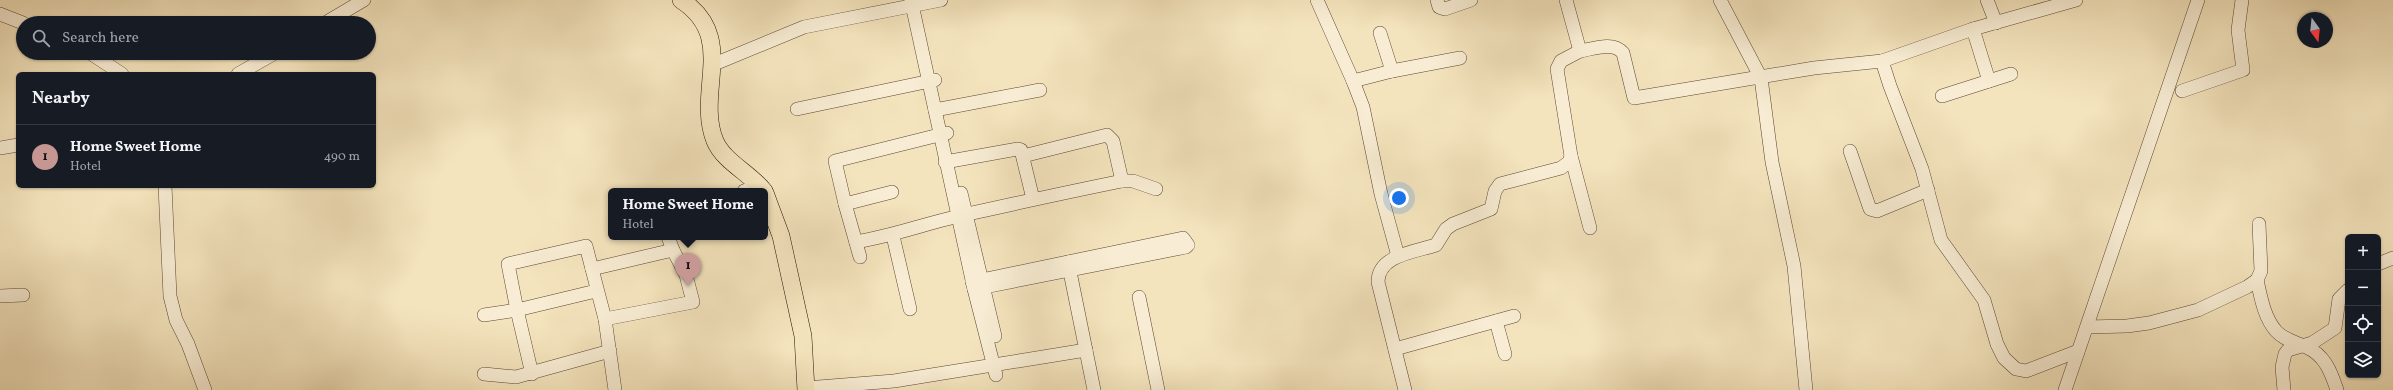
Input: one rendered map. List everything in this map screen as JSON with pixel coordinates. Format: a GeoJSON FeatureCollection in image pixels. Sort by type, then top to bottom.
{"type":"FeatureCollection","features":[{"type":"Feature","properties":{"kind":"main road"},"geometry":{"type":"LineString","coordinates":[[681,0],[703,21],[712,43],[709,115],[716,142],[730,160],[756,188]]}},
{"type":"Feature","properties":{"kind":"main road"},"geometry":{"type":"LineString","coordinates":[[768,210],[781,236],[800,321],[806,365],[806,389]]}},
{"type":"Feature","properties":{"kind":"street"},"geometry":{"type":"LineString","coordinates":[[337,16],[364,0]]}},
{"type":"Feature","properties":{"kind":"street"},"geometry":{"type":"LineString","coordinates":[[804,27],[814,18],[828,14],[900,0]]}},
{"type":"Feature","properties":{"kind":"street"},"geometry":{"type":"LineString","coordinates":[[712,65],[804,27],[915,2],[941,0]]}},
{"type":"Feature","properties":{"kind":"street"},"geometry":{"type":"LineString","coordinates":[[1317,0],[1363,107],[1376,174],[1398,256]]}},
{"type":"Feature","properties":{"kind":"street"},"geometry":{"type":"LineString","coordinates":[[1437,0],[1439,7],[1445,9],[1472,0]]}},
{"type":"Feature","properties":{"kind":"street"},"geometry":{"type":"LineString","coordinates":[[1566,0],[1580,51]]}},
{"type":"Feature","properties":{"kind":"street"},"geometry":{"type":"LineString","coordinates":[[1720,0],[1761,78],[1772,162],[1794,266],[1806,390]]}},
{"type":"Feature","properties":{"kind":"street"},"geometry":{"type":"LineString","coordinates":[[1987,0],[1996,23]]}},
{"type":"Feature","properties":{"kind":"street"},"geometry":{"type":"LineString","coordinates":[[1590,228],[1571,156],[1557,69],[1561,61],[1580,51],[1609,46],[1620,50],[1634,98],[1814,68],[1882,61],[1973,29],[2076,0]]}},
{"type":"Feature","properties":{"kind":"street"},"geometry":{"type":"LineString","coordinates":[[2066,390],[2198,0]]}},
{"type":"Feature","properties":{"kind":"street"},"geometry":{"type":"LineString","coordinates":[[2182,91],[2243,70],[2238,30],[2242,0]]}},
{"type":"Feature","properties":{"kind":"street"},"geometry":{"type":"LineString","coordinates":[[915,2],[949,161],[998,370]]}},
{"type":"Feature","properties":{"kind":"street"},"geometry":{"type":"LineString","coordinates":[[0,14],[16,20]]}},
{"type":"Feature","properties":{"kind":"street"},"geometry":{"type":"LineString","coordinates":[[1973,29],[1988,81]]}},
{"type":"Feature","properties":{"kind":"street"},"geometry":{"type":"LineString","coordinates":[[1380,33],[1392,71]]}},
{"type":"Feature","properties":{"kind":"street"},"geometry":{"type":"LineString","coordinates":[[1353,81],[1392,71],[1460,58]]}},
{"type":"Feature","properties":{"kind":"street"},"geometry":{"type":"LineString","coordinates":[[101,60],[119,72]]}},
{"type":"Feature","properties":{"kind":"street"},"geometry":{"type":"LineString","coordinates":[[242,72],[263,60]]}},
{"type":"Feature","properties":{"kind":"street"},"geometry":{"type":"LineString","coordinates":[[1882,61],[1928,190],[1941,240],[1984,300],[1997,344],[2004,358],[2016,369],[2026,371],[2078,351]]}},
{"type":"Feature","properties":{"kind":"street"},"geometry":{"type":"LineString","coordinates":[[1942,96],[2011,74]]}},
{"type":"Feature","properties":{"kind":"street"},"geometry":{"type":"LineString","coordinates":[[797,109],[932,81]]}},
{"type":"Feature","properties":{"kind":"street"},"geometry":{"type":"LineString","coordinates":[[938,110],[1040,90]]}},
{"type":"Feature","properties":{"kind":"street"},"geometry":{"type":"LineString","coordinates":[[860,256],[845,204],[835,161],[943,134]]}},
{"type":"Feature","properties":{"kind":"street"},"geometry":{"type":"LineString","coordinates":[[1023,156],[1107,135],[1113,141],[1122,181]]}},
{"type":"Feature","properties":{"kind":"street"},"geometry":{"type":"LineString","coordinates":[[0,148],[16,145]]}},
{"type":"Feature","properties":{"kind":"street"},"geometry":{"type":"LineString","coordinates":[[949,161],[1018,149],[1022,150],[1033,199]]}},
{"type":"Feature","properties":{"kind":"street"},"geometry":{"type":"LineString","coordinates":[[1850,150],[1870,209],[1877,211],[1928,190]]}},
{"type":"Feature","properties":{"kind":"street"},"geometry":{"type":"LineString","coordinates":[[1405,390],[1396,349],[1378,282],[1378,274],[1383,265],[1398,256],[1436,245],[1446,229],[1453,224],[1491,209],[1495,191],[1500,184],[1561,168],[1569,162],[1571,156]]}},
{"type":"Feature","properties":{"kind":"street"},"geometry":{"type":"LineString","coordinates":[[856,242],[893,236],[962,216],[1033,199],[1122,181],[1133,181],[1156,189]]}},
{"type":"Feature","properties":{"kind":"street"},"geometry":{"type":"LineString","coordinates":[[165,188],[170,296],[176,320],[188,344],[205,390]]}},
{"type":"Feature","properties":{"kind":"street"},"geometry":{"type":"LineString","coordinates":[[845,204],[892,192]]}},
{"type":"Feature","properties":{"kind":"street"},"geometry":{"type":"LineString","coordinates":[[2087,327],[2127,326],[2149,323],[2198,310],[2247,287],[2257,280],[2261,271],[2262,260],[2259,224]]}},
{"type":"Feature","properties":{"kind":"street"},"geometry":{"type":"LineString","coordinates":[[893,236],[910,309]]}},
{"type":"Feature","properties":{"kind":"street"},"geometry":{"type":"LineString","coordinates":[[978,285],[1065,267],[1183,238],[1188,245],[1186,247],[1065,267]]}},
{"type":"Feature","properties":{"kind":"street"},"geometry":{"type":"LineString","coordinates":[[605,319],[693,302],[686,275],[669,240]]}},
{"type":"Feature","properties":{"kind":"street"},"geometry":{"type":"LineString","coordinates":[[532,374],[508,271],[508,264],[512,261],[586,246],[596,291],[605,319],[615,390]]}},
{"type":"Feature","properties":{"kind":"street"},"geometry":{"type":"LineString","coordinates":[[592,269],[673,250]]}},
{"type":"Feature","properties":{"kind":"street"},"geometry":{"type":"LineString","coordinates":[[2381,263],[2393,258]]}},
{"type":"Feature","properties":{"kind":"street"},"geometry":{"type":"LineString","coordinates":[[1065,267],[1083,355],[1087,390]]}},
{"type":"Feature","properties":{"kind":"street"},"geometry":{"type":"LineString","coordinates":[[2257,280],[2268,320],[2277,332],[2284,338],[2316,353],[2329,365],[2337,390]]}},
{"type":"Feature","properties":{"kind":"street"},"geometry":{"type":"LineString","coordinates":[[484,314],[517,310],[596,291]]}},
{"type":"Feature","properties":{"kind":"street"},"geometry":{"type":"LineString","coordinates":[[2284,390],[2282,359],[2288,350],[2312,343],[2335,328],[2339,299],[2345,293]]}},
{"type":"Feature","properties":{"kind":"street"},"geometry":{"type":"LineString","coordinates":[[0,296],[23,295]]}},
{"type":"Feature","properties":{"kind":"street"},"geometry":{"type":"LineString","coordinates":[[1139,297],[1158,390]]}},
{"type":"Feature","properties":{"kind":"street"},"geometry":{"type":"LineString","coordinates":[[1396,349],[1514,316]]}},
{"type":"Feature","properties":{"kind":"street"},"geometry":{"type":"LineString","coordinates":[[1496,321],[1504,354]]}},
{"type":"Feature","properties":{"kind":"street"},"geometry":{"type":"LineString","coordinates":[[484,374],[516,377],[532,374],[610,351]]}},
{"type":"Feature","properties":{"kind":"street"},"geometry":{"type":"LineString","coordinates":[[806,389],[894,385],[998,370],[1083,355]]}},
{"type":"Feature","properties":{"kind":"street"},"geometry":{"type":"LineString","coordinates":[[1083,355],[1094,390]]}},
{"type":"Feature","properties":{"kind":"street"},"geometry":{"type":"LineString","coordinates":[[879,390],[894,385]]}},
{"type":"Feature","properties":{"kind":"place","name":"Home Sweet Home"},"geometry":{"type":"Point","coordinates":[688,286]}}]}
